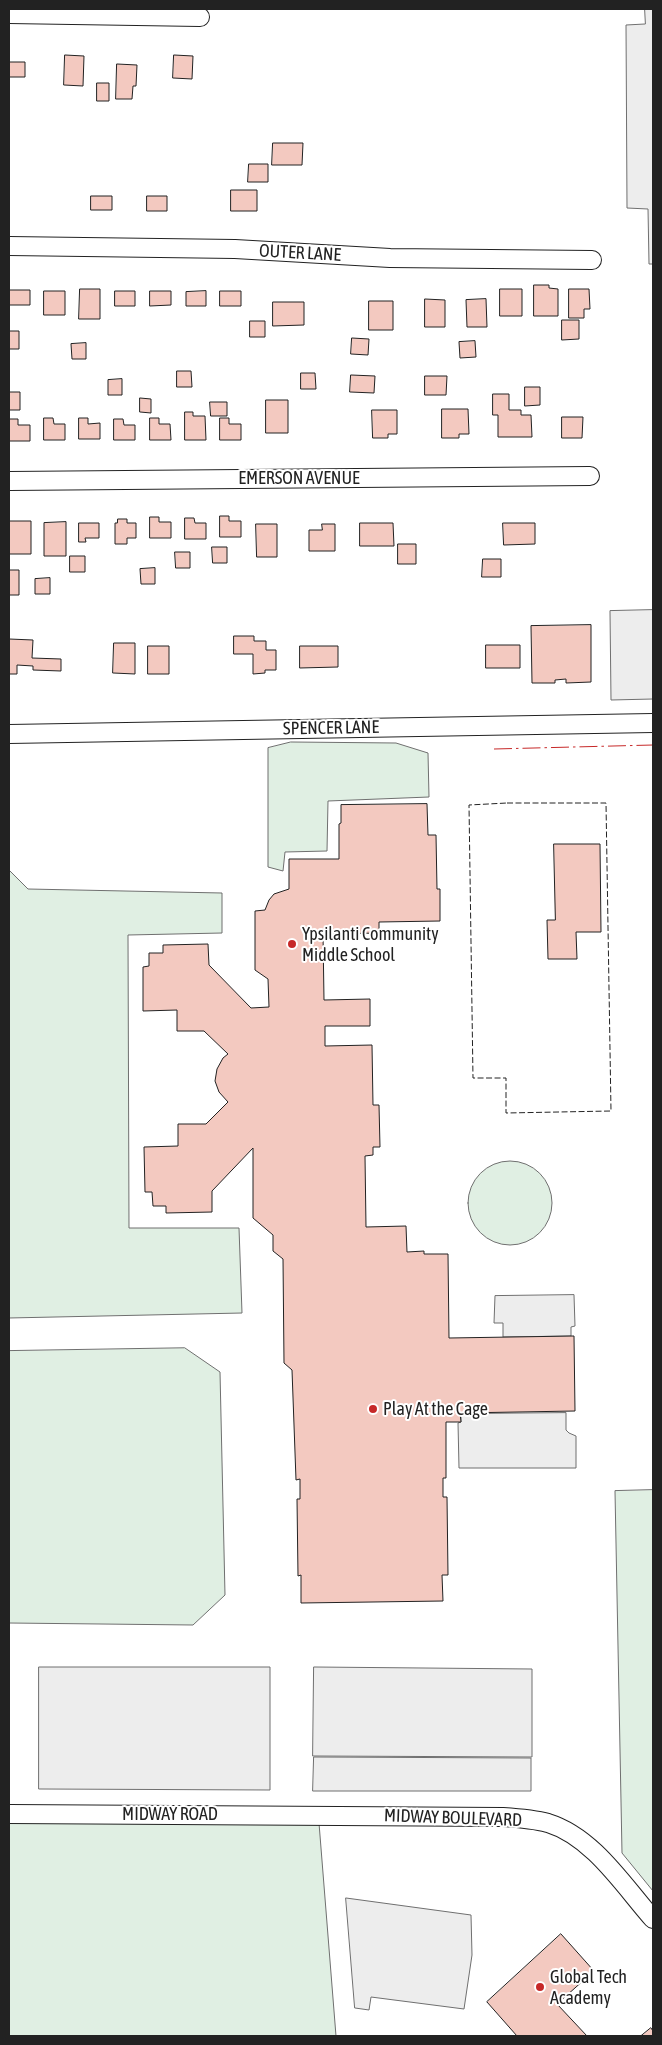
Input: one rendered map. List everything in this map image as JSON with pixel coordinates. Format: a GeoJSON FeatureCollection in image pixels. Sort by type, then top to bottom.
{"type":"FeatureCollection","features":[{"type":"Feature","properties":{"kind":"street"},"geometry":{"type":"LineString","coordinates":[[9,14],[200,17]]}},
{"type":"Feature","properties":{"kind":"street","name":"OUTER LANE"},"geometry":{"type":"LineString","coordinates":[[9,246],[236,249],[390,258],[592,260]]}},
{"type":"Feature","properties":{"kind":"street","name":"EMERSON AVENUE"},"geometry":{"type":"LineString","coordinates":[[9,481],[590,476]]}},
{"type":"Feature","properties":{"kind":"street","name":"SPENCER LANE"},"geometry":{"type":"LineString","coordinates":[[9,734],[653,722]]}},
{"type":"Feature","properties":{"kind":"street","name":"MIDWAY ROAD"},"geometry":{"type":"LineString","coordinates":[[9,1814],[332,1815]]}},
{"type":"Feature","properties":{"kind":"street","name":"MIDWAY BOULEVARD"},"geometry":{"type":"LineString","coordinates":[[332,1815],[502,1817],[549,1824],[574,1836],[595,1852],[653,1919]]}},
{"type":"Feature","properties":{"kind":"green space"},"geometry":{"type":"Polygon","coordinates":[[[291,742],[396,743],[428,753],[429,797],[328,801],[327,851],[285,852],[283,871],[268,867],[268,748],[291,742]]]}},
{"type":"Feature","properties":{"kind":"green space"},"geometry":{"type":"Polygon","coordinates":[[[9,870],[28,889],[222,893],[222,933],[128,935],[129,1228],[239,1228],[242,1313],[9,1318],[9,870]]]}},
{"type":"Feature","properties":{"kind":"green space"},"geometry":{"type":"Polygon","coordinates":[[[510,1161],[526,1164],[540,1173],[549,1187],[552,1203],[549,1219],[540,1233],[526,1242],[510,1245],[494,1242],[480,1233],[471,1219],[468,1203],[471,1187],[480,1173],[494,1164],[510,1161]]]}},
{"type":"Feature","properties":{"kind":"green space"},"geometry":{"type":"Polygon","coordinates":[[[185,1348],[220,1372],[225,1595],[193,1625],[9,1623],[9,1351],[185,1348]]]}},
{"type":"Feature","properties":{"kind":"green space"},"geometry":{"type":"Polygon","coordinates":[[[653,1490],[653,1891],[622,1853],[615,1491],[653,1490]]]}},
{"type":"Feature","properties":{"kind":"green space"},"geometry":{"type":"Polygon","coordinates":[[[9,1821],[319,1823],[336,2036],[9,2036],[9,1821]]]}},
{"type":"Feature","properties":{"kind":"shaded area"},"geometry":{"type":"Polygon","coordinates":[[[645,9],[653,9],[653,264],[649,264],[648,209],[627,208],[626,25],[645,24],[645,9]]]}},
{"type":"Feature","properties":{"kind":"shaded area"},"geometry":{"type":"Polygon","coordinates":[[[653,610],[653,699],[611,700],[610,611],[653,610]]]}},
{"type":"Feature","properties":{"kind":"shaded area"},"geometry":{"type":"Polygon","coordinates":[[[574,1295],[575,1326],[571,1327],[571,1336],[503,1337],[503,1323],[494,1323],[495,1296],[574,1295]]]}},
{"type":"Feature","properties":{"kind":"shaded area"},"geometry":{"type":"Polygon","coordinates":[[[566,1413],[566,1430],[576,1436],[576,1468],[459,1468],[458,1423],[461,1422],[461,1414],[566,1413]]]}},
{"type":"Feature","properties":{"kind":"shaded area"},"geometry":{"type":"Polygon","coordinates":[[[39,1667],[270,1667],[270,1790],[39,1789],[39,1667]]]}},
{"type":"Feature","properties":{"kind":"shaded area"},"geometry":{"type":"Polygon","coordinates":[[[314,1667],[532,1669],[532,1757],[313,1756],[314,1667]]]}},
{"type":"Feature","properties":{"kind":"shaded area"},"geometry":{"type":"Polygon","coordinates":[[[314,1757],[531,1758],[531,1791],[313,1791],[314,1757]]]}},
{"type":"Feature","properties":{"kind":"shaded area"},"geometry":{"type":"Polygon","coordinates":[[[346,1898],[471,1915],[472,1955],[464,2009],[371,1997],[369,2010],[355,2008],[346,1898]]]}},
{"type":"Feature","properties":{"kind":"building"},"geometry":{"type":"Polygon","coordinates":[[[65,55],[84,56],[83,86],[64,85],[65,55]]]}},
{"type":"Feature","properties":{"kind":"building"},"geometry":{"type":"Polygon","coordinates":[[[174,55],[193,56],[192,79],[173,78],[174,55]]]}},
{"type":"Feature","properties":{"kind":"building"},"geometry":{"type":"Polygon","coordinates":[[[9,62],[25,62],[25,77],[9,77],[9,62]]]}},
{"type":"Feature","properties":{"kind":"building"},"geometry":{"type":"Polygon","coordinates":[[[117,64],[137,65],[136,86],[133,86],[132,99],[116,99],[117,64]]]}},
{"type":"Feature","properties":{"kind":"building"},"geometry":{"type":"Polygon","coordinates":[[[97,83],[109,83],[109,101],[97,101],[97,83]]]}},
{"type":"Feature","properties":{"kind":"building"},"geometry":{"type":"Polygon","coordinates":[[[273,143],[303,143],[302,165],[272,165],[273,143]]]}},
{"type":"Feature","properties":{"kind":"building"},"geometry":{"type":"Polygon","coordinates":[[[249,164],[268,164],[268,182],[248,182],[249,164]]]}},
{"type":"Feature","properties":{"kind":"building"},"geometry":{"type":"Polygon","coordinates":[[[231,190],[257,190],[257,211],[231,211],[231,190]]]}},
{"type":"Feature","properties":{"kind":"building"},"geometry":{"type":"Polygon","coordinates":[[[91,196],[112,196],[112,210],[91,210],[91,196]]]}},
{"type":"Feature","properties":{"kind":"building"},"geometry":{"type":"Polygon","coordinates":[[[147,196],[167,196],[167,211],[147,211],[147,196]]]}},
{"type":"Feature","properties":{"kind":"building"},"geometry":{"type":"Polygon","coordinates":[[[534,285],[549,285],[549,288],[558,289],[558,316],[534,316],[534,285]]]}},
{"type":"Feature","properties":{"kind":"building"},"geometry":{"type":"Polygon","coordinates":[[[80,289],[100,289],[100,319],[79,319],[80,289]]]}},
{"type":"Feature","properties":{"kind":"building"},"geometry":{"type":"Polygon","coordinates":[[[500,289],[522,289],[522,316],[500,316],[500,289]]]}},
{"type":"Feature","properties":{"kind":"building"},"geometry":{"type":"Polygon","coordinates":[[[569,289],[589,289],[590,309],[584,309],[584,318],[569,318],[569,289]]]}},
{"type":"Feature","properties":{"kind":"building"},"geometry":{"type":"Polygon","coordinates":[[[9,290],[30,290],[30,305],[9,305],[9,290]]]}},
{"type":"Feature","properties":{"kind":"building"},"geometry":{"type":"Polygon","coordinates":[[[44,291],[65,291],[65,315],[44,315],[44,291]]]}},
{"type":"Feature","properties":{"kind":"building"},"geometry":{"type":"Polygon","coordinates":[[[115,291],[135,291],[135,306],[115,306],[115,291]]]}},
{"type":"Feature","properties":{"kind":"building"},"geometry":{"type":"Polygon","coordinates":[[[150,291],[171,291],[171,305],[150,306],[150,291]]]}},
{"type":"Feature","properties":{"kind":"building"},"geometry":{"type":"Polygon","coordinates":[[[206,291],[206,306],[186,306],[186,292],[206,291]]]}},
{"type":"Feature","properties":{"kind":"building"},"geometry":{"type":"Polygon","coordinates":[[[220,291],[241,291],[241,306],[220,306],[220,291]]]}},
{"type":"Feature","properties":{"kind":"building"},"geometry":{"type":"Polygon","coordinates":[[[425,299],[445,300],[445,327],[425,327],[425,299]]]}},
{"type":"Feature","properties":{"kind":"building"},"geometry":{"type":"Polygon","coordinates":[[[486,299],[487,327],[467,327],[466,300],[486,299]]]}},
{"type":"Feature","properties":{"kind":"building"},"geometry":{"type":"Polygon","coordinates":[[[369,301],[393,301],[393,330],[369,330],[369,301]]]}},
{"type":"Feature","properties":{"kind":"building"},"geometry":{"type":"Polygon","coordinates":[[[273,302],[304,302],[304,325],[273,326],[273,302]]]}},
{"type":"Feature","properties":{"kind":"building"},"geometry":{"type":"Polygon","coordinates":[[[562,320],[579,320],[579,339],[562,340],[562,320]]]}},
{"type":"Feature","properties":{"kind":"building"},"geometry":{"type":"Polygon","coordinates":[[[250,321],[265,321],[265,337],[250,337],[250,321]]]}},
{"type":"Feature","properties":{"kind":"building"},"geometry":{"type":"Polygon","coordinates":[[[9,331],[19,331],[19,349],[9,349],[9,331]]]}},
{"type":"Feature","properties":{"kind":"building"},"geometry":{"type":"Polygon","coordinates":[[[352,338],[369,339],[368,355],[351,354],[352,338]]]}},
{"type":"Feature","properties":{"kind":"building"},"geometry":{"type":"Polygon","coordinates":[[[475,341],[476,357],[460,358],[459,342],[475,341]]]}},
{"type":"Feature","properties":{"kind":"building"},"geometry":{"type":"Polygon","coordinates":[[[86,343],[86,359],[72,359],[71,344],[86,343]]]}},
{"type":"Feature","properties":{"kind":"building"},"geometry":{"type":"Polygon","coordinates":[[[177,371],[191,371],[192,387],[177,387],[177,371]]]}},
{"type":"Feature","properties":{"kind":"building"},"geometry":{"type":"Polygon","coordinates":[[[301,373],[315,373],[316,389],[301,389],[301,373]]]}},
{"type":"Feature","properties":{"kind":"building"},"geometry":{"type":"Polygon","coordinates":[[[351,375],[375,376],[374,393],[350,392],[351,375]]]}},
{"type":"Feature","properties":{"kind":"building"},"geometry":{"type":"Polygon","coordinates":[[[425,376],[447,376],[446,395],[425,395],[425,376]]]}},
{"type":"Feature","properties":{"kind":"building"},"geometry":{"type":"Polygon","coordinates":[[[122,379],[122,395],[108,395],[108,380],[122,379]]]}},
{"type":"Feature","properties":{"kind":"building"},"geometry":{"type":"Polygon","coordinates":[[[525,387],[540,387],[540,405],[525,406],[525,387]]]}},
{"type":"Feature","properties":{"kind":"building"},"geometry":{"type":"Polygon","coordinates":[[[9,392],[20,392],[20,410],[9,410],[9,392]]]}},
{"type":"Feature","properties":{"kind":"building"},"geometry":{"type":"Polygon","coordinates":[[[493,394],[509,394],[509,410],[521,410],[521,415],[531,415],[532,437],[498,437],[498,415],[493,415],[493,394]]]}},
{"type":"Feature","properties":{"kind":"building"},"geometry":{"type":"Polygon","coordinates":[[[140,398],[151,399],[151,413],[140,412],[140,398]]]}},
{"type":"Feature","properties":{"kind":"building"},"geometry":{"type":"Polygon","coordinates":[[[266,400],[288,400],[288,433],[266,433],[266,400]]]}},
{"type":"Feature","properties":{"kind":"building"},"geometry":{"type":"Polygon","coordinates":[[[210,402],[227,402],[227,416],[211,416],[210,402]]]}},
{"type":"Feature","properties":{"kind":"building"},"geometry":{"type":"Polygon","coordinates":[[[442,409],[468,409],[469,434],[459,434],[459,438],[442,438],[442,409]]]}},
{"type":"Feature","properties":{"kind":"building"},"geometry":{"type":"Polygon","coordinates":[[[372,410],[397,410],[397,434],[388,434],[388,438],[373,438],[372,410]]]}},
{"type":"Feature","properties":{"kind":"building"},"geometry":{"type":"Polygon","coordinates":[[[185,412],[193,412],[193,416],[205,416],[206,440],[185,440],[185,412]]]}},
{"type":"Feature","properties":{"kind":"building"},"geometry":{"type":"Polygon","coordinates":[[[562,417],[583,417],[582,438],[562,438],[562,417]]]}},
{"type":"Feature","properties":{"kind":"building"},"geometry":{"type":"Polygon","coordinates":[[[44,418],[53,418],[54,424],[65,424],[65,440],[44,440],[44,418]]]}},
{"type":"Feature","properties":{"kind":"building"},"geometry":{"type":"Polygon","coordinates":[[[79,418],[88,418],[88,424],[100,423],[100,439],[79,439],[79,418]]]}},
{"type":"Feature","properties":{"kind":"building"},"geometry":{"type":"Polygon","coordinates":[[[150,418],[159,418],[159,424],[170,424],[171,440],[150,440],[150,418]]]}},
{"type":"Feature","properties":{"kind":"building"},"geometry":{"type":"Polygon","coordinates":[[[220,418],[229,418],[229,424],[241,424],[241,440],[220,440],[220,418]]]}},
{"type":"Feature","properties":{"kind":"building"},"geometry":{"type":"Polygon","coordinates":[[[9,419],[18,419],[18,425],[30,425],[30,441],[9,441],[9,419]]]}},
{"type":"Feature","properties":{"kind":"building"},"geometry":{"type":"Polygon","coordinates":[[[114,419],[123,419],[124,425],[135,425],[135,440],[114,440],[114,419]]]}},
{"type":"Feature","properties":{"kind":"building"},"geometry":{"type":"Polygon","coordinates":[[[220,516],[229,516],[229,521],[241,521],[241,537],[220,537],[220,516]]]}},
{"type":"Feature","properties":{"kind":"building"},"geometry":{"type":"Polygon","coordinates":[[[150,517],[159,517],[159,522],[171,522],[171,538],[150,538],[150,517]]]}},
{"type":"Feature","properties":{"kind":"building"},"geometry":{"type":"Polygon","coordinates":[[[185,518],[194,518],[195,523],[206,523],[206,539],[185,539],[185,518]]]}},
{"type":"Feature","properties":{"kind":"building"},"geometry":{"type":"Polygon","coordinates":[[[118,519],[127,519],[127,523],[136,523],[136,538],[127,538],[127,544],[115,544],[115,523],[117,523],[118,519]]]}},
{"type":"Feature","properties":{"kind":"building"},"geometry":{"type":"Polygon","coordinates":[[[9,521],[31,521],[31,554],[9,554],[9,521]]]}},
{"type":"Feature","properties":{"kind":"building"},"geometry":{"type":"Polygon","coordinates":[[[66,522],[66,556],[44,556],[44,523],[66,522]]]}},
{"type":"Feature","properties":{"kind":"building"},"geometry":{"type":"Polygon","coordinates":[[[79,523],[99,523],[99,538],[85,538],[86,542],[79,542],[79,523]]]}},
{"type":"Feature","properties":{"kind":"building"},"geometry":{"type":"Polygon","coordinates":[[[360,523],[393,523],[394,546],[360,546],[360,523]]]}},
{"type":"Feature","properties":{"kind":"building"},"geometry":{"type":"Polygon","coordinates":[[[503,523],[535,523],[535,544],[504,545],[503,523]]]}},
{"type":"Feature","properties":{"kind":"building"},"geometry":{"type":"Polygon","coordinates":[[[256,524],[277,524],[277,557],[257,557],[256,524]]]}},
{"type":"Feature","properties":{"kind":"building"},"geometry":{"type":"Polygon","coordinates":[[[322,524],[335,524],[335,551],[309,551],[309,530],[322,530],[322,524]]]}},
{"type":"Feature","properties":{"kind":"building"},"geometry":{"type":"Polygon","coordinates":[[[398,544],[416,544],[416,564],[398,564],[398,544]]]}},
{"type":"Feature","properties":{"kind":"building"},"geometry":{"type":"Polygon","coordinates":[[[212,547],[227,547],[227,563],[213,563],[212,547]]]}},
{"type":"Feature","properties":{"kind":"building"},"geometry":{"type":"Polygon","coordinates":[[[175,552],[190,552],[190,568],[176,568],[175,552]]]}},
{"type":"Feature","properties":{"kind":"building"},"geometry":{"type":"Polygon","coordinates":[[[70,556],[85,556],[85,572],[70,572],[70,556]]]}},
{"type":"Feature","properties":{"kind":"building"},"geometry":{"type":"Polygon","coordinates":[[[483,559],[501,559],[501,577],[482,577],[483,559]]]}},
{"type":"Feature","properties":{"kind":"building"},"geometry":{"type":"Polygon","coordinates":[[[155,568],[155,584],[141,584],[140,569],[155,568]]]}},
{"type":"Feature","properties":{"kind":"building"},"geometry":{"type":"Polygon","coordinates":[[[9,570],[19,570],[19,595],[9,595],[9,570]]]}},
{"type":"Feature","properties":{"kind":"building"},"geometry":{"type":"Polygon","coordinates":[[[50,578],[50,594],[35,594],[35,579],[50,578]]]}},
{"type":"Feature","properties":{"kind":"building"},"geometry":{"type":"Polygon","coordinates":[[[591,625],[591,682],[566,683],[566,679],[555,680],[555,683],[532,683],[531,626],[591,625]]]}},
{"type":"Feature","properties":{"kind":"building"},"geometry":{"type":"Polygon","coordinates":[[[234,636],[254,636],[254,641],[266,641],[266,650],[276,650],[276,670],[265,670],[265,673],[253,674],[253,654],[234,654],[234,636]]]}},
{"type":"Feature","properties":{"kind":"building"},"geometry":{"type":"Polygon","coordinates":[[[9,639],[33,640],[32,658],[61,659],[61,671],[33,670],[33,666],[17,665],[17,674],[9,674],[9,639]]]}},
{"type":"Feature","properties":{"kind":"building"},"geometry":{"type":"Polygon","coordinates":[[[114,643],[135,643],[135,674],[113,673],[114,643]]]}},
{"type":"Feature","properties":{"kind":"building"},"geometry":{"type":"Polygon","coordinates":[[[486,645],[520,645],[520,668],[486,668],[486,645]]]}},
{"type":"Feature","properties":{"kind":"building"},"geometry":{"type":"Polygon","coordinates":[[[148,646],[169,646],[169,674],[148,674],[148,646]]]}},
{"type":"Feature","properties":{"kind":"building"},"geometry":{"type":"Polygon","coordinates":[[[300,646],[338,646],[338,667],[300,668],[300,646]]]}},
{"type":"Feature","properties":{"kind":"building"},"geometry":{"type":"Polygon","coordinates":[[[427,804],[428,835],[436,835],[437,889],[440,889],[440,921],[379,922],[379,933],[323,934],[324,1000],[370,999],[370,1026],[325,1026],[325,1046],[372,1045],[373,1105],[379,1105],[380,1147],[373,1147],[373,1155],[365,1156],[366,1227],[406,1226],[407,1252],[424,1251],[424,1254],[448,1254],[449,1338],[574,1336],[575,1411],[460,1413],[461,1422],[446,1422],[446,1478],[443,1478],[443,1497],[447,1497],[448,1575],[442,1575],[443,1601],[301,1603],[301,1575],[298,1576],[297,1499],[300,1499],[300,1479],[296,1480],[292,1370],[284,1363],[283,1259],[273,1251],[273,1235],[253,1218],[253,1148],[212,1191],[212,1212],[166,1213],[166,1206],[153,1206],[152,1192],[145,1192],[144,1147],[178,1146],[178,1124],[206,1124],[228,1102],[219,1092],[215,1081],[217,1069],[223,1058],[228,1054],[204,1031],[177,1031],[177,1010],[143,1011],[143,967],[149,966],[149,953],[163,953],[163,945],[208,944],[209,965],[251,1008],[269,1007],[268,979],[255,970],[255,911],[265,910],[274,894],[289,889],[289,859],[339,859],[341,805],[427,804]]]}},
{"type":"Feature","properties":{"kind":"building"},"geometry":{"type":"Polygon","coordinates":[[[554,844],[600,844],[601,932],[576,932],[577,959],[548,959],[547,920],[555,920],[554,844]]]}},
{"type":"Feature","properties":{"kind":"building","name":"Global Tech Academy"},"geometry":{"type":"Polygon","coordinates":[[[561,1934],[594,1971],[557,2004],[587,2036],[517,2036],[487,2002],[561,1934]]]}},
{"type":"Feature","properties":{"kind":"building","name":"Global Tech Academy"},"geometry":{"type":"Polygon","coordinates":[[[651,2028],[653,2036],[641,2036],[651,2028]]]}},
{"type":"Feature","properties":{"kind":"fence"},"geometry":{"type":"LineString","coordinates":[[507,803],[606,803],[611,1111],[506,1113],[506,1078],[473,1078],[469,805],[507,803]]}},
{"type":"Feature","properties":{"kind":"power"},"geometry":{"type":"LineString","coordinates":[[494,749],[653,745]]}},
{"type":"Feature","properties":{"kind":"place","name":"Ypsilanti Community Middle School"},"geometry":{"type":"Point","coordinates":[292,944]}},
{"type":"Feature","properties":{"kind":"place","name":"Play At the Cage"},"geometry":{"type":"Point","coordinates":[373,1409]}},
{"type":"Feature","properties":{"kind":"place","name":"Global Tech Academy"},"geometry":{"type":"Point","coordinates":[540,1987]}}]}
